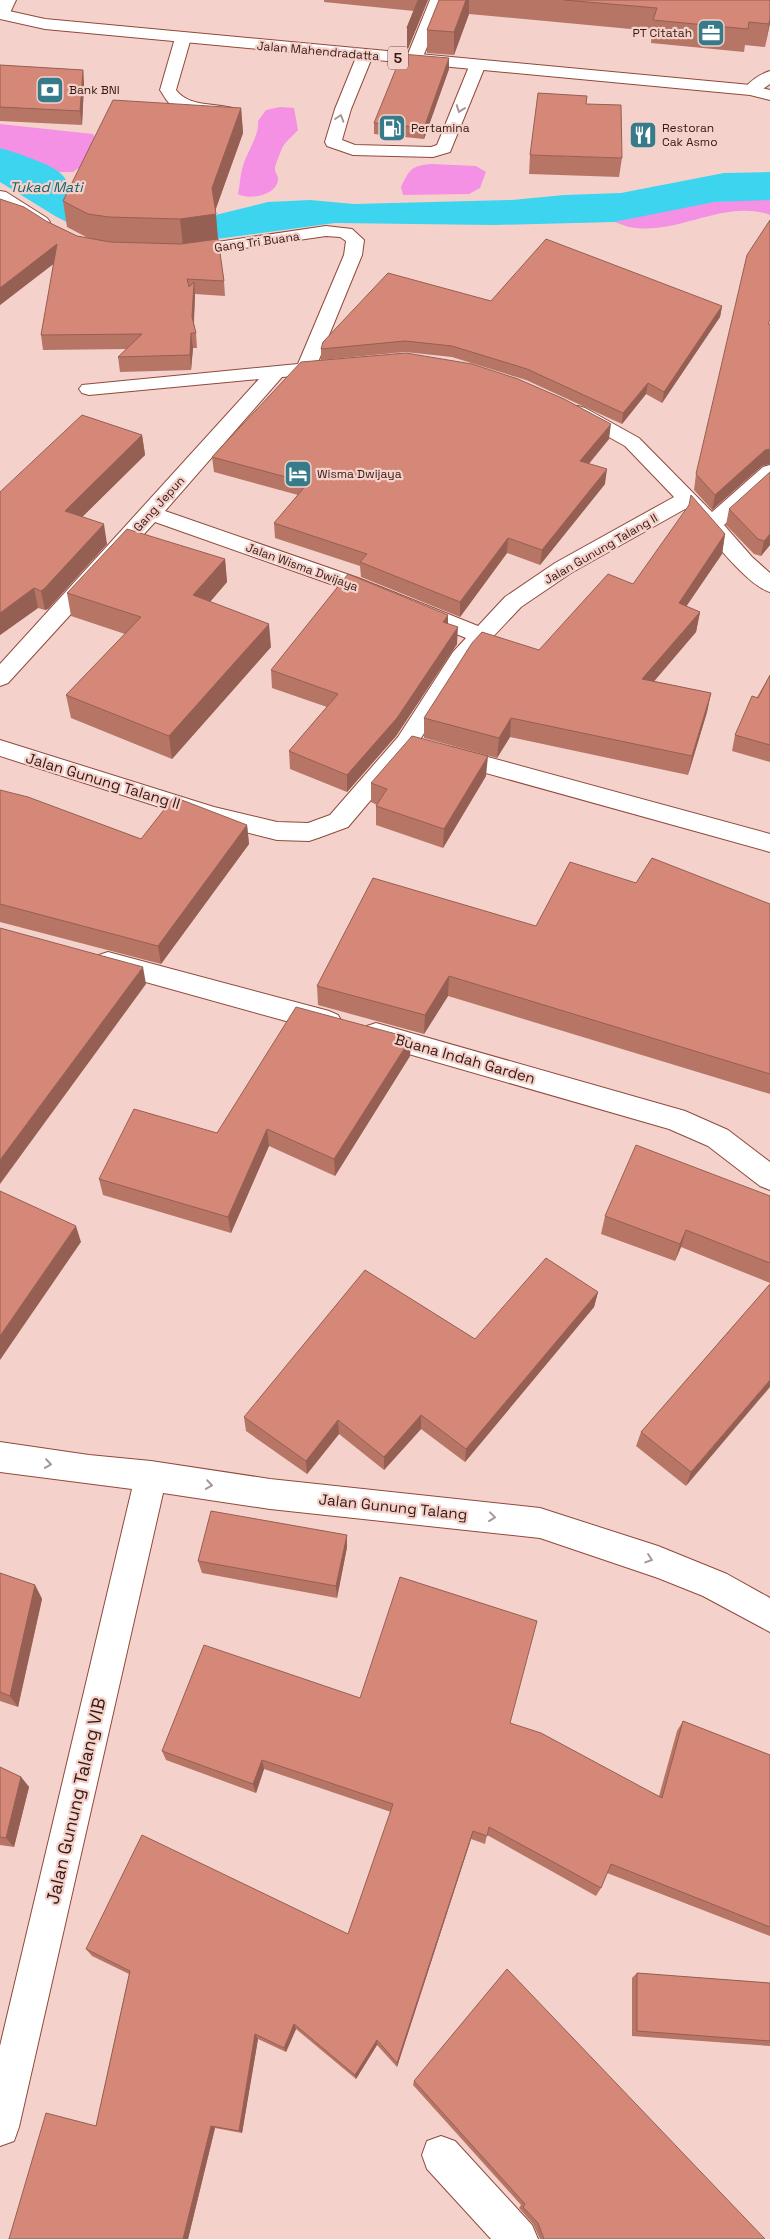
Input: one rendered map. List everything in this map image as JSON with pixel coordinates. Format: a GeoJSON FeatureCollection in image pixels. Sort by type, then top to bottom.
{"type":"FeatureCollection","features":[{"type":"Feature","properties":{"kind":"main road"},"geometry":{"type":"LineString","coordinates":[[414,59],[438,0]]}},
{"type":"Feature","properties":{"kind":"main road","name":"Jalan Mahendradatta"},"geometry":{"type":"LineString","coordinates":[[3,14],[45,24],[751,90],[770,95]]}},
{"type":"Feature","properties":{"kind":"main road"},"geometry":{"type":"LineString","coordinates":[[183,38],[168,90],[176,101],[199,108],[235,112]]}},
{"type":"Feature","properties":{"kind":"main road"},"geometry":{"type":"LineString","coordinates":[[365,55],[346,101],[333,142],[353,150],[433,152],[444,148],[478,64]]}},
{"type":"Feature","properties":{"kind":"main road"},"geometry":{"type":"LineString","coordinates":[[751,90],[770,76]]}},
{"type":"Feature","properties":{"kind":"main road"},"geometry":{"type":"LineString","coordinates":[[0,196],[55,230]]}},
{"type":"Feature","properties":{"kind":"main road","name":"Gang Tri Buana"},"geometry":{"type":"LineString","coordinates":[[163,252],[222,247],[326,232],[338,231],[352,235],[355,240],[353,255],[306,370]]}},
{"type":"Feature","properties":{"kind":"main road"},"geometry":{"type":"LineString","coordinates":[[89,389],[351,365]]}},
{"type":"Feature","properties":{"kind":"main road","name":"Gang Jepun"},"geometry":{"type":"LineString","coordinates":[[0,678],[151,513],[276,372]]}},
{"type":"Feature","properties":{"kind":"main road"},"geometry":{"type":"LineString","coordinates":[[559,402],[632,442],[712,524],[744,562],[770,585]]}},
{"type":"Feature","properties":{"kind":"main road"},"geometry":{"type":"LineString","coordinates":[[712,524],[770,471]]}},
{"type":"Feature","properties":{"kind":"main road","name":"Jalan Gunung Talang II"},"geometry":{"type":"LineString","coordinates":[[0,748],[222,817],[277,831],[309,832],[339,821],[406,743],[461,657],[513,602],[563,568],[687,499]]}},
{"type":"Feature","properties":{"kind":"main road","name":"Jalan Wisma Dwijaya"},"geometry":{"type":"LineString","coordinates":[[151,513],[350,583],[480,635]]}},
{"type":"Feature","properties":{"kind":"main road"},"geometry":{"type":"LineString","coordinates":[[406,743],[770,843]]}},
{"type":"Feature","properties":{"kind":"main road","name":"Buana Indah Garden"},"geometry":{"type":"LineString","coordinates":[[87,956],[397,1040],[675,1119],[718,1138],[770,1178]]}},
{"type":"Feature","properties":{"kind":"main road","name":"Jalan Gunung Talang"},"geometry":{"type":"LineString","coordinates":[[0,1457],[89,1470],[151,1476],[270,1494],[540,1523],[658,1562],[716,1585],[770,1616]]}},
{"type":"Feature","properties":{"kind":"main road","name":"Jalan Gunung Talang VIB"},"geometry":{"type":"LineString","coordinates":[[0,2127],[151,1476]]}},
{"type":"Feature","properties":{"kind":"main road"},"geometry":{"type":"LineString","coordinates":[[441,2155],[518,2239]]}},
{"type":"Feature","properties":{"kind":"shaded area"},"geometry":{"type":"Polygon","coordinates":[[[280,107],[294,108],[298,130],[284,145],[278,158],[275,169],[278,179],[276,185],[272,190],[261,195],[249,197],[238,194],[242,169],[257,132],[258,121],[266,110],[280,107]]]}},
{"type":"Feature","properties":{"kind":"shaded area"},"geometry":{"type":"Polygon","coordinates":[[[0,124],[93,134],[97,141],[83,165],[73,172],[59,172],[0,148],[0,124]]]}},
{"type":"Feature","properties":{"kind":"shaded area"},"geometry":{"type":"Polygon","coordinates":[[[431,164],[476,166],[486,172],[480,188],[469,194],[403,195],[401,187],[409,172],[415,167],[431,164]]]}},
{"type":"Feature","properties":{"kind":"shaded area"},"geometry":{"type":"Polygon","coordinates":[[[770,200],[770,215],[753,211],[737,211],[653,228],[633,228],[614,222],[699,203],[770,200]]]}},
{"type":"Feature","properties":{"kind":"water","name":"Tukad Mati"},"geometry":{"type":"Polygon","coordinates":[[[0,148],[31,158],[59,172],[64,177],[75,199],[191,221],[268,202],[310,200],[354,204],[512,200],[564,195],[621,193],[724,173],[770,172],[770,200],[714,202],[614,222],[494,225],[335,223],[194,242],[94,236],[55,216],[0,182],[0,148]]]}},
{"type":"Feature","properties":{"kind":"building"},"geometry":{"type":"Polygon","coordinates":[[[439,0],[466,0],[454,32],[427,30],[439,0]]]}},
{"type":"Feature","properties":{"kind":"building"},"geometry":{"type":"Polygon","coordinates":[[[564,0],[770,0],[770,18],[769,24],[749,22],[748,29],[653,20],[657,8],[564,0]]]}},
{"type":"Feature","properties":{"kind":"building"},"geometry":{"type":"Polygon","coordinates":[[[402,54],[449,58],[424,128],[374,123],[402,54]]]}},
{"type":"Feature","properties":{"kind":"building"},"geometry":{"type":"Polygon","coordinates":[[[0,65],[83,70],[80,111],[0,107],[0,65]]]}},
{"type":"Feature","properties":{"kind":"building"},"geometry":{"type":"Polygon","coordinates":[[[538,93],[587,96],[586,104],[621,105],[622,158],[530,155],[538,93]]]}},
{"type":"Feature","properties":{"kind":"building"},"geometry":{"type":"Polygon","coordinates":[[[113,100],[241,108],[212,188],[216,214],[180,219],[109,217],[88,214],[63,201],[113,100]]]}},
{"type":"Feature","properties":{"kind":"building"},"geometry":{"type":"Polygon","coordinates":[[[0,199],[24,207],[46,221],[77,236],[110,242],[181,244],[218,239],[224,281],[187,279],[189,287],[194,282],[192,317],[196,333],[191,333],[190,355],[118,357],[142,334],[41,335],[57,244],[0,288],[0,199]]]}},
{"type":"Feature","properties":{"kind":"building"},"geometry":{"type":"Polygon","coordinates":[[[770,220],[770,320],[768,324],[770,324],[770,449],[765,450],[715,495],[696,474],[747,255],[770,220]]]}},
{"type":"Feature","properties":{"kind":"building"},"geometry":{"type":"Polygon","coordinates":[[[546,239],[722,306],[664,392],[648,383],[623,413],[527,369],[452,346],[405,341],[321,349],[323,342],[388,273],[491,301],[546,239]]]}},
{"type":"Feature","properties":{"kind":"building"},"geometry":{"type":"Polygon","coordinates":[[[406,353],[472,364],[518,379],[564,399],[611,424],[580,461],[607,469],[542,550],[508,538],[460,602],[360,562],[367,554],[274,523],[308,483],[212,457],[301,362],[406,353]]]}},
{"type":"Feature","properties":{"kind":"building"},"geometry":{"type":"Polygon","coordinates":[[[82,415],[142,435],[65,511],[104,524],[44,589],[41,591],[34,588],[0,613],[0,492],[82,415]]]}},
{"type":"Feature","properties":{"kind":"building"},"geometry":{"type":"Polygon","coordinates":[[[770,472],[770,534],[764,541],[758,539],[729,509],[770,472]]]}},
{"type":"Feature","properties":{"kind":"building"},"geometry":{"type":"Polygon","coordinates":[[[691,495],[725,534],[679,603],[700,612],[642,679],[711,693],[692,756],[511,718],[499,738],[424,718],[472,643],[482,632],[539,650],[608,574],[633,584],[689,505],[691,495]]]}},
{"type":"Feature","properties":{"kind":"building"},"geometry":{"type":"Polygon","coordinates":[[[127,529],[225,559],[193,595],[269,624],[169,736],[66,695],[141,617],[67,593],[127,529]]]}},
{"type":"Feature","properties":{"kind":"building"},"geometry":{"type":"Polygon","coordinates":[[[348,574],[448,615],[443,622],[458,627],[397,718],[347,775],[289,751],[338,694],[271,670],[348,574]]]}},
{"type":"Feature","properties":{"kind":"building"},"geometry":{"type":"Polygon","coordinates":[[[770,675],[770,745],[735,735],[752,696],[758,698],[770,675]]]}},
{"type":"Feature","properties":{"kind":"building"},"geometry":{"type":"Polygon","coordinates":[[[412,736],[488,756],[444,829],[376,806],[387,789],[371,783],[412,736]]]}},
{"type":"Feature","properties":{"kind":"building"},"geometry":{"type":"Polygon","coordinates":[[[0,790],[28,797],[141,839],[174,797],[247,825],[158,946],[0,904],[0,790]]]}},
{"type":"Feature","properties":{"kind":"building"},"geometry":{"type":"Polygon","coordinates":[[[652,858],[770,904],[770,1074],[449,976],[425,1015],[317,986],[373,878],[536,926],[570,862],[636,883],[652,858]]]}},
{"type":"Feature","properties":{"kind":"building"},"geometry":{"type":"Polygon","coordinates":[[[0,928],[143,967],[0,1160],[0,928]]]}},
{"type":"Feature","properties":{"kind":"building"},"geometry":{"type":"Polygon","coordinates":[[[296,1007],[411,1038],[334,1159],[267,1129],[228,1217],[99,1179],[134,1109],[217,1133],[296,1007]]]}},
{"type":"Feature","properties":{"kind":"building"},"geometry":{"type":"Polygon","coordinates":[[[636,1145],[770,1196],[770,1263],[686,1230],[680,1244],[605,1216],[636,1145]]]}},
{"type":"Feature","properties":{"kind":"building"},"geometry":{"type":"Polygon","coordinates":[[[0,1191],[76,1226],[0,1336],[0,1191]]]}},
{"type":"Feature","properties":{"kind":"building"},"geometry":{"type":"Polygon","coordinates":[[[546,1258],[598,1292],[466,1449],[421,1415],[384,1457],[338,1420],[306,1461],[244,1417],[365,1270],[475,1339],[546,1258]]]}},
{"type":"Feature","properties":{"kind":"building"},"geometry":{"type":"Polygon","coordinates":[[[770,1284],[770,1380],[691,1472],[641,1432],[770,1284]]]}},
{"type":"Feature","properties":{"kind":"building"},"geometry":{"type":"Polygon","coordinates":[[[211,1511],[347,1535],[336,1586],[198,1561],[211,1511]]]}},
{"type":"Feature","properties":{"kind":"building"},"geometry":{"type":"Polygon","coordinates":[[[0,1573],[35,1585],[10,1696],[0,1692],[0,1573]]]}},
{"type":"Feature","properties":{"kind":"building"},"geometry":{"type":"Polygon","coordinates":[[[400,1577],[537,1621],[510,1723],[541,1733],[662,1798],[683,1721],[770,1755],[770,1927],[611,1864],[601,1888],[489,1827],[487,1836],[473,1831],[397,2063],[377,2040],[355,2075],[294,2024],[284,2048],[255,2034],[239,2131],[211,2126],[183,2239],[9,2239],[46,2113],[96,2126],[130,1971],[86,1949],[142,1835],[348,1934],[393,1804],[262,1760],[253,1784],[162,1751],[204,1645],[360,1698],[400,1577]]]}},
{"type":"Feature","properties":{"kind":"building"},"geometry":{"type":"Polygon","coordinates":[[[0,1767],[21,1777],[6,1838],[0,1837],[0,1767]]]}},
{"type":"Feature","properties":{"kind":"building"},"geometry":{"type":"Polygon","coordinates":[[[507,1969],[765,2239],[544,2239],[538,2223],[523,2207],[525,2204],[414,2081],[507,1969]]]}},
{"type":"Feature","properties":{"kind":"building"},"geometry":{"type":"Polygon","coordinates":[[[637,1973],[770,1983],[770,2041],[637,2031],[637,1973]]]}},
{"type":"Feature","properties":{"kind":"place","name":"PT Citatah"},"geometry":{"type":"Point","coordinates":[711,33]}},
{"type":"Feature","properties":{"kind":"place","name":"Bank BNI"},"geometry":{"type":"Point","coordinates":[50,90]}},
{"type":"Feature","properties":{"kind":"place","name":"Pertamina"},"geometry":{"type":"Point","coordinates":[392,128]}},
{"type":"Feature","properties":{"kind":"place","name":"Restoran Cak Asmo"},"geometry":{"type":"Point","coordinates":[643,135]}},
{"type":"Feature","properties":{"kind":"place","name":"Wisma Dwijaya"},"geometry":{"type":"Point","coordinates":[298,474]}}]}
